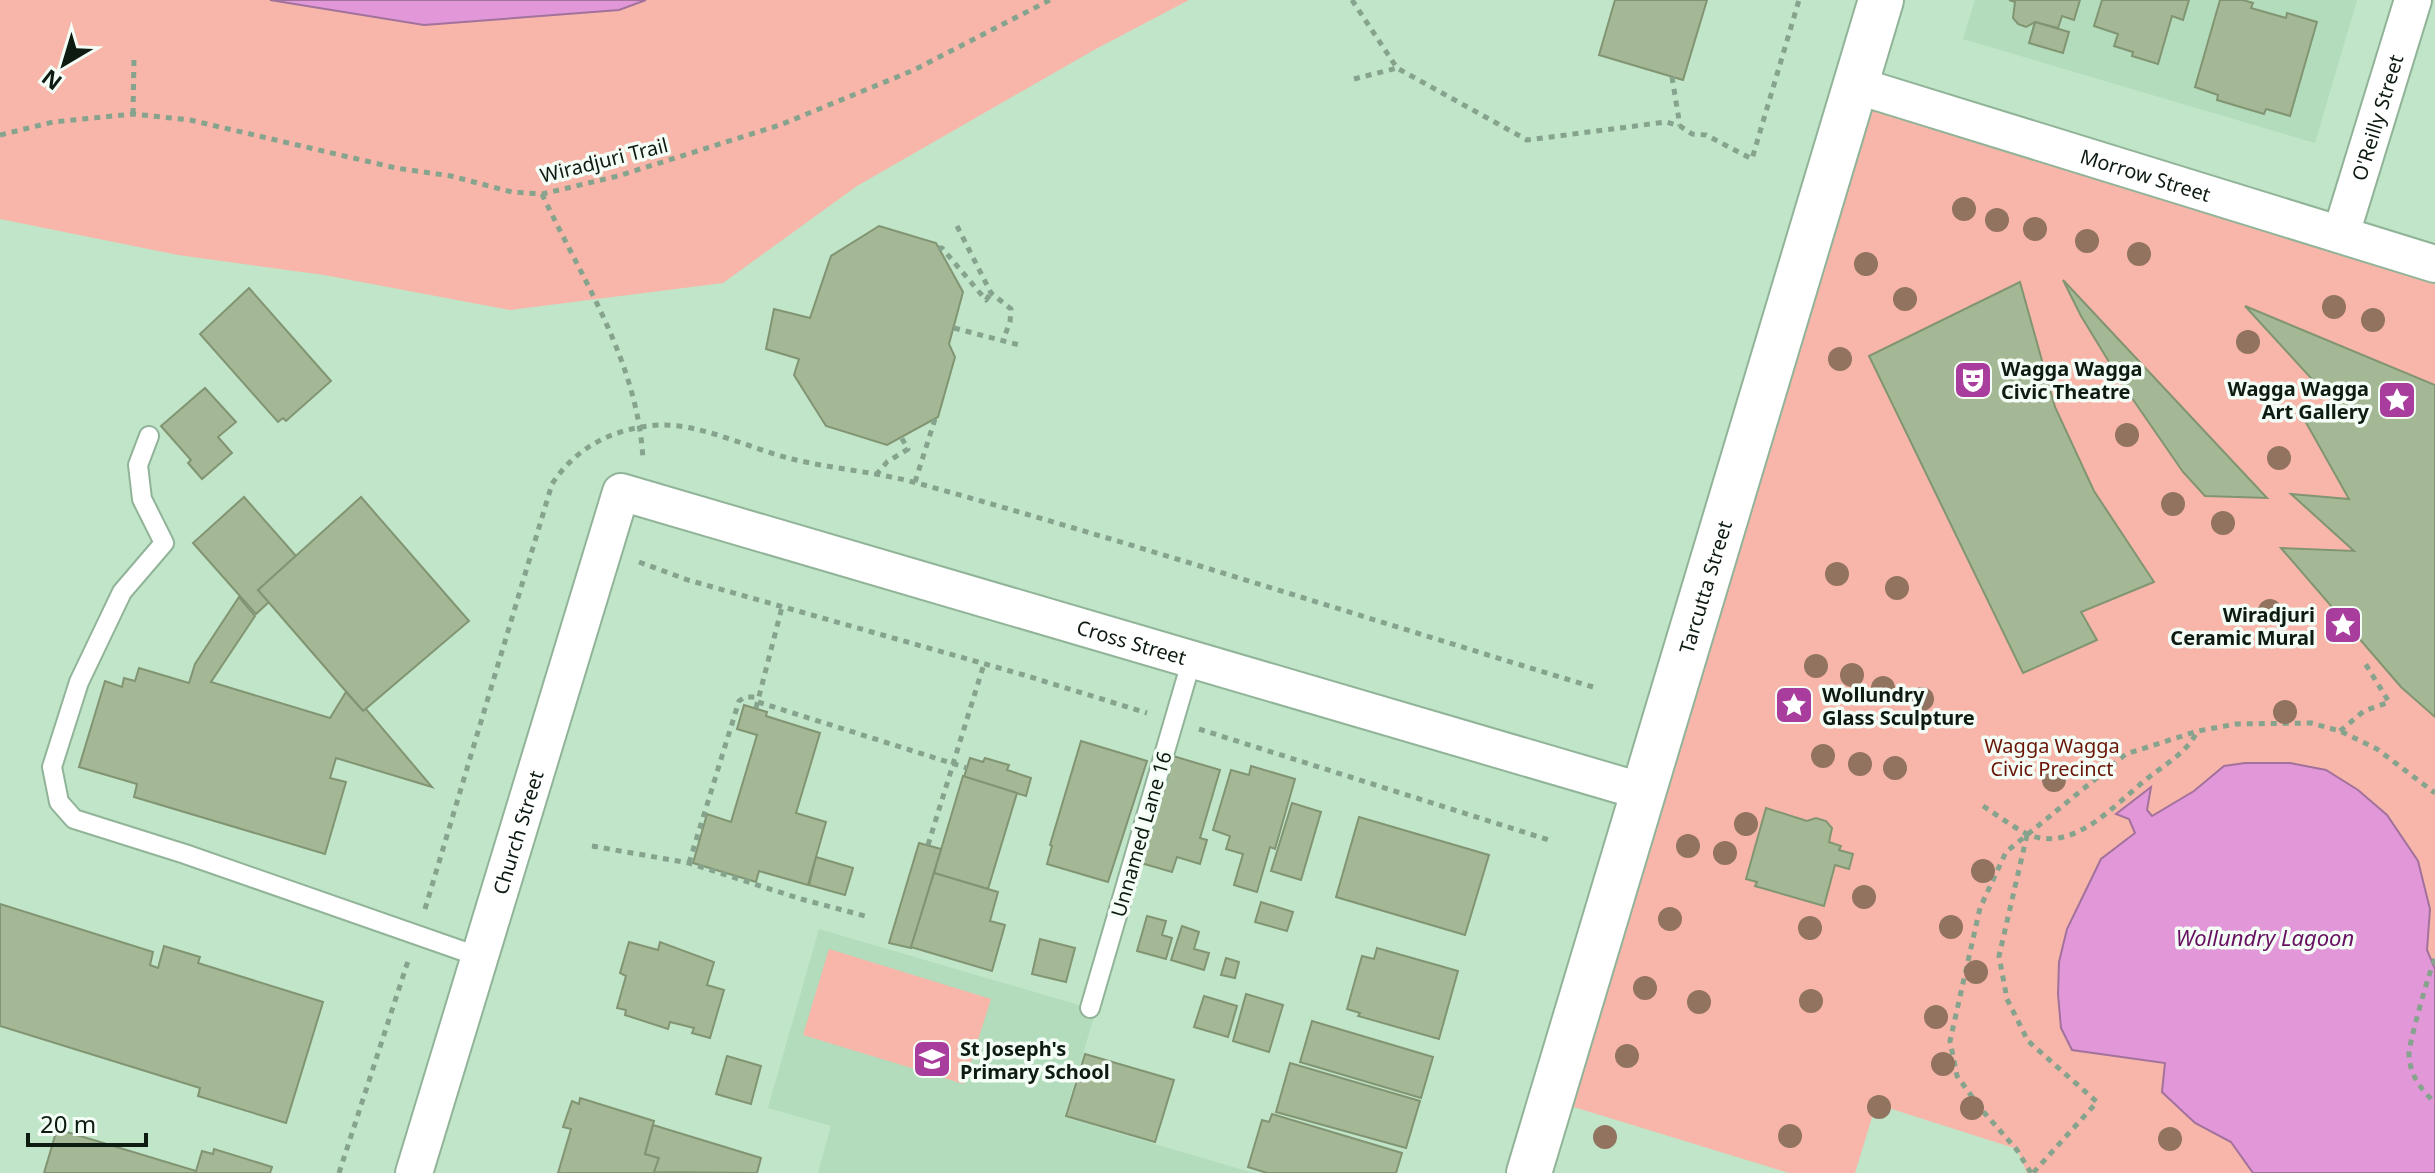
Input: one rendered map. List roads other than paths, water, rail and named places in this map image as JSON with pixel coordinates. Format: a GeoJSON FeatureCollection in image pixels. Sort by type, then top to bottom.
{"type":"FeatureCollection","features":[{"type":"Feature","properties":{"kind":"street","name":"Tarcutta Street"},"geometry":{"type":"LineString","coordinates":[[1529,1173],[1881,0]]}},
{"type":"Feature","properties":{"kind":"street","name":"O'Reilly Street"},"geometry":{"type":"LineString","coordinates":[[2341,234],[2413,0]]}},
{"type":"Feature","properties":{"kind":"street","name":"Morrow Street"},"geometry":{"type":"LineString","coordinates":[[1855,85],[2435,264]]}},
{"type":"Feature","properties":{"kind":"street","name":"Cross Street"},"geometry":{"type":"LineString","coordinates":[[633,495],[1644,792]]}},
{"type":"Feature","properties":{"kind":"street","name":"Church Street"},"geometry":{"type":"LineString","coordinates":[[414,1173],[603,550],[633,495]]}},
{"type":"Feature","properties":{"kind":"lane"},"geometry":{"type":"LineString","coordinates":[[149,436],[138,465],[142,499],[164,543],[122,592],[79,682],[52,767],[59,802],[74,819],[185,854],[480,957]]}},
{"type":"Feature","properties":{"kind":"lane","name":"Unnamed Lane 16"},"geometry":{"type":"LineString","coordinates":[[1090,1008],[1192,659]]}},
{"type":"Feature","properties":{"kind":"water"},"geometry":{"type":"Polygon","coordinates":[[[270,0],[646,0],[619,10],[424,25],[270,0]]]}},
{"type":"Feature","properties":{"kind":"water","name":"Wollundry Lagoon"},"geometry":{"type":"Polygon","coordinates":[[[2290,763],[2326,770],[2358,790],[2387,815],[2418,861],[2430,909],[2427,950],[2435,969],[2435,1173],[2253,1173],[2231,1142],[2195,1123],[2162,1092],[2165,1063],[2072,1050],[2061,1028],[2059,962],[2067,929],[2101,859],[2135,833],[2129,819],[2116,814],[2151,787],[2147,810],[2152,816],[2194,791],[2224,766],[2290,763]]]}},
{"type":"Feature","properties":{"kind":"place","name":"Wagga Wagga Civic Theatre"},"geometry":{"type":"Point","coordinates":[1973,380]}},
{"type":"Feature","properties":{"kind":"place","name":"Wagga Wagga Art Gallery"},"geometry":{"type":"Point","coordinates":[2397,400]}},
{"type":"Feature","properties":{"kind":"place","name":"Wiradjuri Ceramic Mural"},"geometry":{"type":"Point","coordinates":[2343,625]}},
{"type":"Feature","properties":{"kind":"place","name":"Wollundry Glass Sculpture"},"geometry":{"type":"Point","coordinates":[1794,705]}},
{"type":"Feature","properties":{"kind":"place","name":"St Joseph's Primary School"},"geometry":{"type":"Point","coordinates":[932,1059]}},
{"type":"Feature","properties":{"kind":"park label","name":"Wagga Wagga Civic Precinct"},"geometry":{"type":"Point","coordinates":[2052,756]}}]}
